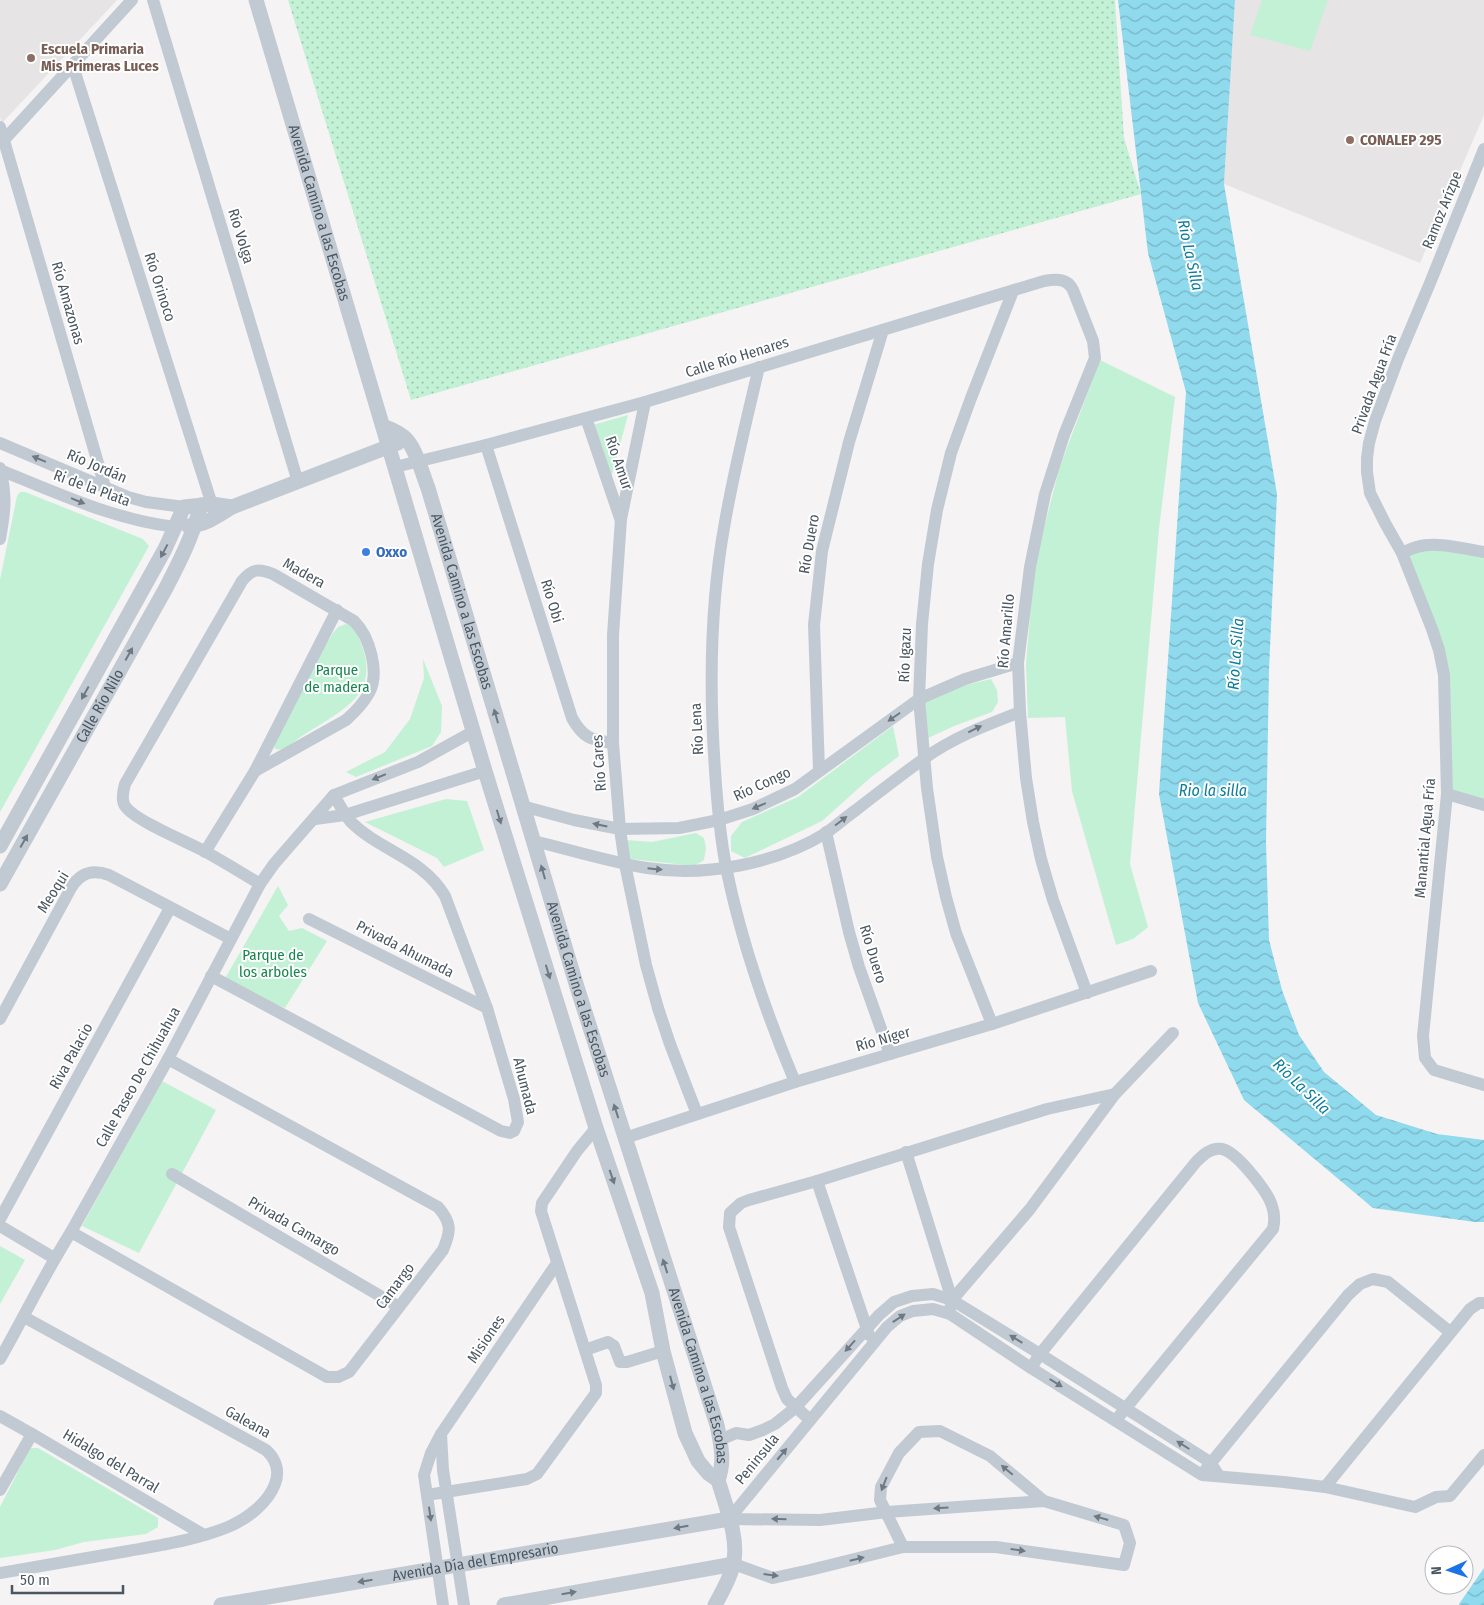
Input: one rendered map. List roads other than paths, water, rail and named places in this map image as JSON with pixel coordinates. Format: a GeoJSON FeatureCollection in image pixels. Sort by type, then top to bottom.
{"type":"FeatureCollection","features":[{"type":"Feature","properties":{"kind":"street"},"geometry":{"type":"LineString","coordinates":[[4,140],[132,0]]}},
{"type":"Feature","properties":{"kind":"street","name":"Río Volga"},"geometry":{"type":"LineString","coordinates":[[154,0],[298,482]]}},
{"type":"Feature","properties":{"kind":"street","name":"Avenida Camino a las Escobas"},"geometry":{"type":"LineString","coordinates":[[256,0],[485,770],[596,1128],[652,1293],[663,1351],[685,1433],[698,1461],[708,1473],[718,1480],[722,1468],[717,1425],[577,987],[428,488],[407,440]]}},
{"type":"Feature","properties":{"kind":"street","name":"Río Orinoco"},"geometry":{"type":"LineString","coordinates":[[73,66],[210,509]]}},
{"type":"Feature","properties":{"kind":"street","name":"Río Amazonas"},"geometry":{"type":"LineString","coordinates":[[0,127],[105,487]]}},
{"type":"Feature","properties":{"kind":"street","name":"Ramoz Arízpe"},"geometry":{"type":"LineString","coordinates":[[1430,283],[1484,149]]}},
{"type":"Feature","properties":{"kind":"street","name":"Calle Río Henares"},"geometry":{"type":"LineString","coordinates":[[395,467],[486,445],[646,402],[1044,281],[1064,280]]}},
{"type":"Feature","properties":{"kind":"street","name":"Río Amarillo"},"geometry":{"type":"LineString","coordinates":[[1064,280],[1073,290],[1093,341],[1095,358],[1064,435],[1046,494],[1030,567],[1018,663],[1020,712],[1027,786],[1033,822],[1053,900],[1087,993]]}},
{"type":"Feature","properties":{"kind":"street","name":"Privada Agua Fría"},"geometry":{"type":"LineString","coordinates":[[1402,553],[1370,493],[1367,458],[1369,443],[1378,412],[1398,358],[1430,283]]}},
{"type":"Feature","properties":{"kind":"street","name":"Río Igazu"},"geometry":{"type":"LineString","coordinates":[[992,1024],[956,933],[946,897],[938,857],[924,758],[919,699],[922,624],[936,510],[951,452],[1013,291]]}},
{"type":"Feature","properties":{"kind":"street","name":"Río Duero"},"geometry":{"type":"LineString","coordinates":[[819,770],[814,625],[822,550],[849,442],[883,330]]}},
{"type":"Feature","properties":{"kind":"street","name":"Río Lena"},"geometry":{"type":"LineString","coordinates":[[759,367],[725,523],[717,582],[711,657],[712,725],[719,820],[726,867],[760,992],[795,1082]]}},
{"type":"Feature","properties":{"kind":"street","name":"Río Cares"},"geometry":{"type":"LineString","coordinates":[[646,402],[621,519],[613,635],[612,744],[625,864],[646,965],[670,1044],[697,1114]]}},
{"type":"Feature","properties":{"kind":"street","name":"Río Amur"},"geometry":{"type":"LineString","coordinates":[[586,418],[621,519]]}},
{"type":"Feature","properties":{"kind":"street"},"geometry":{"type":"LineString","coordinates":[[383,426],[407,440]]}},
{"type":"Feature","properties":{"kind":"street"},"geometry":{"type":"LineString","coordinates":[[184,507],[210,509],[232,507],[407,440]]}},
{"type":"Feature","properties":{"kind":"street","name":"Río Jordán"},"geometry":{"type":"LineString","coordinates":[[0,443],[128,497],[146,502],[184,507]]}},
{"type":"Feature","properties":{"kind":"street","name":"Río Obi"},"geometry":{"type":"LineString","coordinates":[[486,445],[572,718],[584,736],[595,741],[612,744]]}},
{"type":"Feature","properties":{"kind":"street"},"geometry":{"type":"LineString","coordinates":[[0,470],[6,498],[0,539]]}},
{"type":"Feature","properties":{"kind":"street","name":"Ri de la Plata"},"geometry":{"type":"LineString","coordinates":[[0,470],[100,510],[139,522],[176,527]]}},
{"type":"Feature","properties":{"kind":"street","name":"Calle Río Nilo"},"geometry":{"type":"LineString","coordinates":[[0,846],[176,527],[184,507]]}},
{"type":"Feature","properties":{"kind":"street","name":"Calle Río Nilo"},"geometry":{"type":"LineString","coordinates":[[0,884],[166,588],[196,526],[210,509]]}},
{"type":"Feature","properties":{"kind":"street"},"geometry":{"type":"LineString","coordinates":[[176,527],[196,526]]}},
{"type":"Feature","properties":{"kind":"street"},"geometry":{"type":"LineString","coordinates":[[1402,553],[1425,545],[1438,545],[1484,552]]}},
{"type":"Feature","properties":{"kind":"street","name":"Manantial Agua Fría"},"geometry":{"type":"LineString","coordinates":[[1402,553],[1432,628],[1444,675],[1447,794],[1423,1036],[1425,1058],[1434,1070],[1484,1085]]}},
{"type":"Feature","properties":{"kind":"street","name":"Madera"},"geometry":{"type":"LineString","coordinates":[[255,771],[346,720],[355,712],[370,692],[373,669],[369,643],[360,627],[337,610],[267,571],[259,570],[252,571],[242,581],[126,784],[122,797],[124,805],[129,812],[139,819],[205,852],[260,884]]}},
{"type":"Feature","properties":{"kind":"street"},"geometry":{"type":"LineString","coordinates":[[205,852],[255,771],[337,610]]}},
{"type":"Feature","properties":{"kind":"street","name":"Río Congo"},"geometry":{"type":"LineString","coordinates":[[522,806],[574,820],[620,829],[679,828],[719,820],[753,809],[794,789],[919,699],[965,679],[1018,663]]}},
{"type":"Feature","properties":{"kind":"street"},"geometry":{"type":"LineString","coordinates":[[534,841],[625,864],[668,870],[694,871],[765,860],[798,847],[826,832],[924,758],[961,736],[1020,712]]}},
{"type":"Feature","properties":{"kind":"street","name":"Calle Paseo De Chihuahua"},"geometry":{"type":"LineString","coordinates":[[0,1360],[54,1258],[71,1232],[168,1059],[260,884],[334,795],[418,762],[474,731]]}},
{"type":"Feature","properties":{"kind":"street"},"geometry":{"type":"LineString","coordinates":[[315,818],[345,815],[485,770]]}},
{"type":"Feature","properties":{"kind":"street"},"geometry":{"type":"LineString","coordinates":[[1447,794],[1484,805]]}},
{"type":"Feature","properties":{"kind":"street","name":"Ahumada"},"geometry":{"type":"LineString","coordinates":[[211,976],[501,1131],[510,1133],[517,1128],[518,1116],[514,1099],[486,1008],[445,896],[439,885],[428,873],[364,832],[345,815],[334,795]]}},
{"type":"Feature","properties":{"kind":"street","name":"Río Duero"},"geometry":{"type":"LineString","coordinates":[[826,832],[859,968],[890,1054]]}},
{"type":"Feature","properties":{"kind":"street","name":"Meoqui"},"geometry":{"type":"LineString","coordinates":[[0,1019],[71,888],[76,881],[89,872],[95,871],[108,874],[231,939]]}},
{"type":"Feature","properties":{"kind":"street","name":"Riva Palacio"},"geometry":{"type":"LineString","coordinates":[[0,1219],[170,908]]}},
{"type":"Feature","properties":{"kind":"street","name":"Privada Ahumada"},"geometry":{"type":"LineString","coordinates":[[309,919],[486,1008]]}},
{"type":"Feature","properties":{"kind":"street","name":"Río Níger"},"geometry":{"type":"LineString","coordinates":[[625,1138],[795,1082],[992,1024],[1151,971]]}},
{"type":"Feature","properties":{"kind":"street"},"geometry":{"type":"LineString","coordinates":[[555,995],[577,987]]}},
{"type":"Feature","properties":{"kind":"street"},"geometry":{"type":"LineString","coordinates":[[952,1300],[1030,1209],[1115,1094],[1173,1033]]}},
{"type":"Feature","properties":{"kind":"street","name":"Camargo"},"geometry":{"type":"LineString","coordinates":[[71,1232],[327,1378],[338,1377],[350,1372],[443,1250],[450,1227],[446,1216],[438,1207],[168,1059]]}},
{"type":"Feature","properties":{"kind":"street"},"geometry":{"type":"LineString","coordinates":[[810,1420],[787,1399],[782,1388],[731,1236],[730,1213],[741,1203],[906,1152],[1055,1107],[1115,1094]]}},
{"type":"Feature","properties":{"kind":"street"},"geometry":{"type":"LineString","coordinates":[[427,1495],[528,1479],[537,1474],[596,1393],[596,1385],[541,1211],[542,1203],[577,1151],[596,1128]]}},
{"type":"Feature","properties":{"kind":"street"},"geometry":{"type":"LineString","coordinates":[[1031,1368],[1040,1354],[1196,1162],[1202,1156],[1215,1149],[1229,1151],[1268,1194],[1275,1217],[1274,1229],[1116,1420]]}},
{"type":"Feature","properties":{"kind":"street"},"geometry":{"type":"LineString","coordinates":[[906,1152],[952,1300],[950,1314],[1031,1368],[1202,1475],[1324,1487],[1415,1507],[1436,1498],[1450,1496],[1484,1455]]}},
{"type":"Feature","properties":{"kind":"street","name":"Privada Camargo"},"geometry":{"type":"LineString","coordinates":[[172,1174],[399,1307]]}},
{"type":"Feature","properties":{"kind":"street"},"geometry":{"type":"LineString","coordinates":[[817,1181],[873,1344]]}},
{"type":"Feature","properties":{"kind":"street"},"geometry":{"type":"LineString","coordinates":[[0,1226],[54,1258]]}},
{"type":"Feature","properties":{"kind":"street","name":"Misiones"},"geometry":{"type":"LineString","coordinates":[[443,1605],[424,1475],[431,1453],[441,1434],[557,1263]]}},
{"type":"Feature","properties":{"kind":"street"},"geometry":{"type":"LineString","coordinates":[[1202,1475],[1210,1462],[1348,1295],[1360,1284],[1373,1279],[1388,1282],[1450,1332]]}},
{"type":"Feature","properties":{"kind":"street","name":"Peninsula"},"geometry":{"type":"LineString","coordinates":[[720,1440],[736,1433],[749,1435],[776,1424],[795,1408],[879,1314],[894,1302],[912,1296],[933,1294],[952,1300],[1210,1462]]}},
{"type":"Feature","properties":{"kind":"street"},"geometry":{"type":"LineString","coordinates":[[1324,1487],[1470,1309],[1479,1303],[1484,1303]]}},
{"type":"Feature","properties":{"kind":"street","name":"Peninsula"},"geometry":{"type":"LineString","coordinates":[[729,1519],[887,1327],[900,1316],[913,1310],[933,1309],[950,1314]]}},
{"type":"Feature","properties":{"kind":"street","name":"Galeana"},"geometry":{"type":"LineString","coordinates":[[0,1573],[204,1535],[230,1526],[249,1514],[272,1494],[277,1480],[277,1466],[274,1457],[266,1450],[24,1317]]}},
{"type":"Feature","properties":{"kind":"street"},"geometry":{"type":"LineString","coordinates":[[585,1350],[608,1342],[614,1346],[620,1362],[628,1362],[663,1351]]}},
{"type":"Feature","properties":{"kind":"street","name":"Hidalgo del Parral"},"geometry":{"type":"LineString","coordinates":[[0,1416],[204,1535]]}},
{"type":"Feature","properties":{"kind":"street"},"geometry":{"type":"LineString","coordinates":[[903,1547],[880,1500],[881,1488],[899,1453],[919,1432],[940,1431],[990,1456],[1044,1502]]}},
{"type":"Feature","properties":{"kind":"street"},"geometry":{"type":"LineString","coordinates":[[0,1490],[32,1434]]}},
{"type":"Feature","properties":{"kind":"street"},"geometry":{"type":"LineString","coordinates":[[441,1434],[443,1470],[464,1605]]}},
{"type":"Feature","properties":{"kind":"street"},"geometry":{"type":"LineString","coordinates":[[1210,1462],[1219,1476]]}},
{"type":"Feature","properties":{"kind":"street"},"geometry":{"type":"LineString","coordinates":[[716,1605],[734,1564],[734,1547],[729,1519],[718,1480]]}},
{"type":"Feature","properties":{"kind":"street"},"geometry":{"type":"LineString","coordinates":[[504,1605],[734,1564],[773,1578],[903,1547],[996,1547],[1124,1565],[1130,1543],[1124,1524],[1044,1502],[887,1512],[820,1520],[729,1519]]}},
{"type":"Feature","properties":{"kind":"street","name":"Avenida Día del Empresario"},"geometry":{"type":"LineString","coordinates":[[221,1605],[729,1519]]}},
{"type":"Feature","properties":{"kind":"water","name":"Rio la silla"},"geometry":{"type":"Polygon","coordinates":[[[1118,0],[1235,0],[1224,184],[1277,494],[1269,670],[1266,842],[1269,940],[1282,990],[1299,1035],[1324,1072],[1376,1115],[1437,1134],[1484,1140],[1484,1222],[1373,1208],[1244,1100],[1198,1003],[1159,794],[1186,392],[1148,253],[1118,0]]]}},
{"type":"Feature","properties":{"kind":"water"},"geometry":{"type":"Polygon","coordinates":[[[1484,1568],[1484,1605],[1459,1605],[1465,1595],[1474,1595],[1474,1582],[1484,1568]]]}},
{"type":"Feature","properties":{"kind":"place","name":"Escuela Primaria Mis Primeras Luces"},"geometry":{"type":"Point","coordinates":[31,58]}},
{"type":"Feature","properties":{"kind":"place","name":"CONALEP 295"},"geometry":{"type":"Point","coordinates":[1350,140]}},
{"type":"Feature","properties":{"kind":"place","name":"Oxxo"},"geometry":{"type":"Point","coordinates":[366,552]}},
{"type":"Feature","properties":{"kind":"water label","name":"Río La Silla"},"geometry":{"type":"Point","coordinates":[1191,255]}},
{"type":"Feature","properties":{"kind":"water label","name":"Río La Silla"},"geometry":{"type":"Point","coordinates":[1235,654]}},
{"type":"Feature","properties":{"kind":"water label","name":"Río La Silla"},"geometry":{"type":"Point","coordinates":[1302,1086]}},
{"type":"Feature","properties":{"kind":"park label","name":"Parque de madera"},"geometry":{"type":"Point","coordinates":[337,678]}},
{"type":"Feature","properties":{"kind":"park label","name":"Parque de los arboles"},"geometry":{"type":"Point","coordinates":[273,964]}}]}
